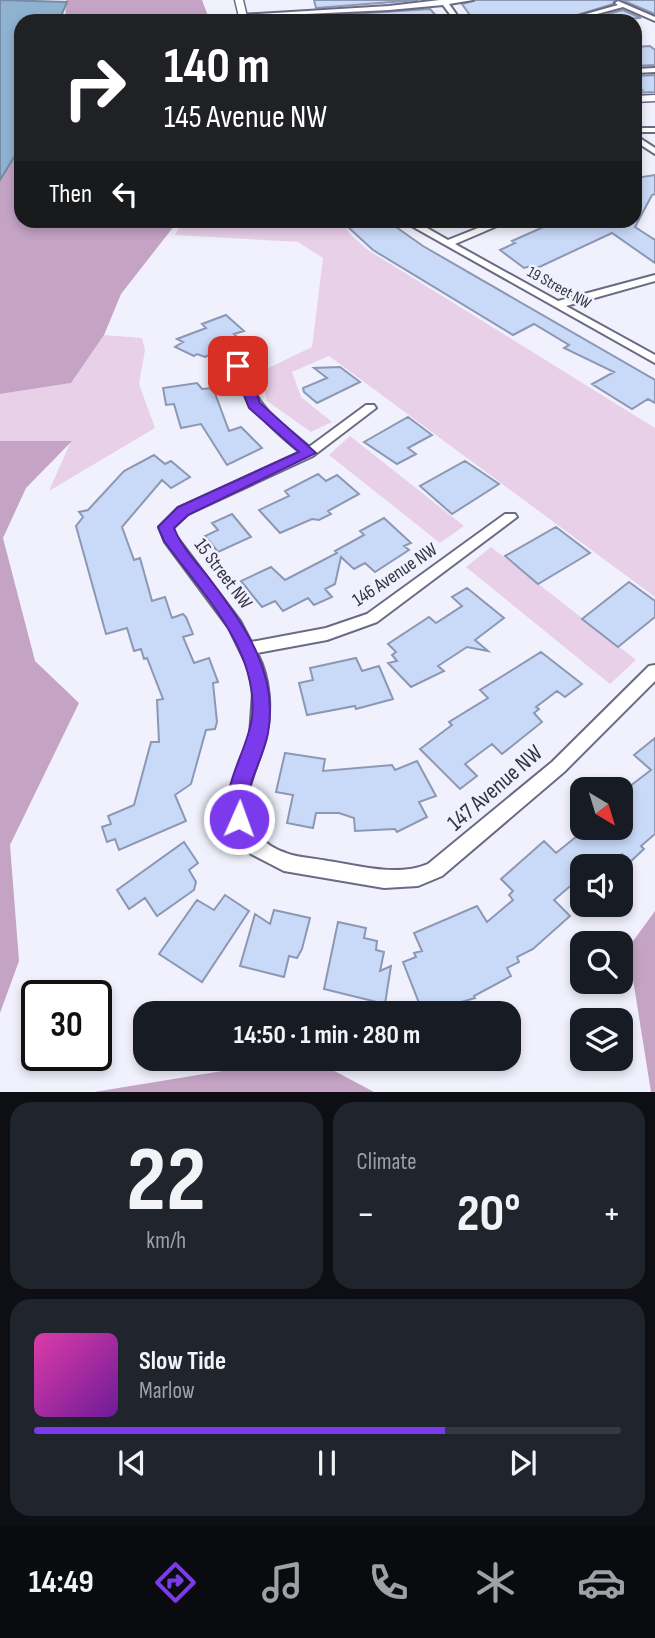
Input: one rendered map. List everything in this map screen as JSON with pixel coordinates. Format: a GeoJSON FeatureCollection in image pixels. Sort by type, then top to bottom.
{"type":"FeatureCollection","features":[{"type":"Feature","properties":{"kind":"street"},"geometry":{"type":"LineString","coordinates":[[346,0],[353,14]]}},
{"type":"Feature","properties":{"kind":"street"},"geometry":{"type":"LineString","coordinates":[[297,14],[470,0]]}},
{"type":"Feature","properties":{"kind":"street"},"geometry":{"type":"LineString","coordinates":[[610,0],[655,19]]}},
{"type":"Feature","properties":{"kind":"street"},"geometry":{"type":"LineString","coordinates":[[591,14],[625,5]]}},
{"type":"Feature","properties":{"kind":"street","name":"19 Street NW"},"geometry":{"type":"LineString","coordinates":[[419,228],[655,360]]}},
{"type":"Feature","properties":{"kind":"street"},"geometry":{"type":"LineString","coordinates":[[447,244],[487,228]]}},
{"type":"Feature","properties":{"kind":"street"},"geometry":{"type":"LineString","coordinates":[[556,305],[655,278]]}},
{"type":"Feature","properties":{"kind":"street"},"geometry":{"type":"LineString","coordinates":[[238,366],[254,405],[309,453],[370,408]]}},
{"type":"Feature","properties":{"kind":"street","name":"15 Street NW"},"geometry":{"type":"LineString","coordinates":[[309,453],[183,511],[169,521],[166,527],[170,537],[249,648],[259,681],[261,713],[258,736],[236,805],[245,834],[257,848],[284,862],[340,871]]}},
{"type":"Feature","properties":{"kind":"street","name":"146 Avenue NW"},"geometry":{"type":"LineString","coordinates":[[249,648],[327,634],[372,618],[510,517]]}},
{"type":"Feature","properties":{"kind":"street","name":"147 Avenue NW"},"geometry":{"type":"LineString","coordinates":[[340,871],[401,880],[435,870],[558,766],[655,671]]}},
{"type":"Feature","properties":{"kind":"shaded area"},"geometry":{"type":"Polygon","coordinates":[[[66,0],[202,0],[207,14],[65,14],[66,0]]]}},
{"type":"Feature","properties":{"kind":"shaded area"},"geometry":{"type":"Polygon","coordinates":[[[14,157],[14,228],[173,228],[121,294],[104,335],[71,383],[0,394],[0,180],[14,157]]]}},
{"type":"Feature","properties":{"kind":"shaded area"},"geometry":{"type":"Polygon","coordinates":[[[179,228],[346,228],[368,250],[655,428],[655,597],[329,356],[292,372],[301,397],[332,422],[311,432],[267,401],[260,372],[312,347],[323,258],[298,242],[175,235],[179,228]]]}},
{"type":"Feature","properties":{"kind":"shaded area"},"geometry":{"type":"Polygon","coordinates":[[[104,335],[142,338],[145,350],[139,384],[155,428],[49,491],[71,441],[0,441],[0,394],[71,383],[104,335]]]}},
{"type":"Feature","properties":{"kind":"shaded area"},"geometry":{"type":"Polygon","coordinates":[[[350,436],[464,526],[440,543],[329,455],[350,436]]]}},
{"type":"Feature","properties":{"kind":"shaded area"},"geometry":{"type":"Polygon","coordinates":[[[0,441],[72,441],[26,488],[3,538],[35,661],[79,703],[10,845],[19,961],[0,1013],[0,441]]]}},
{"type":"Feature","properties":{"kind":"shaded area"},"geometry":{"type":"Polygon","coordinates":[[[491,547],[636,660],[610,684],[466,567],[491,547]]]}},
{"type":"Feature","properties":{"kind":"shaded area"},"geometry":{"type":"Polygon","coordinates":[[[655,911],[655,1092],[651,1092],[633,979],[633,941],[655,911]]]}},
{"type":"Feature","properties":{"kind":"shaded area"},"geometry":{"type":"Polygon","coordinates":[[[222,1071],[335,1071],[374,1092],[94,1092],[222,1071]]]}},
{"type":"Feature","properties":{"kind":"water"},"geometry":{"type":"Polygon","coordinates":[[[0,0],[67,2],[62,14],[14,14],[14,157],[0,180],[0,0]]]}},
{"type":"Feature","properties":{"kind":"building"},"geometry":{"type":"Polygon","coordinates":[[[314,0],[418,0],[316,8],[314,0]]]}},
{"type":"Feature","properties":{"kind":"building"},"geometry":{"type":"Polygon","coordinates":[[[476,0],[615,0],[613,4],[581,14],[469,14],[462,4],[476,0]]]}},
{"type":"Feature","properties":{"kind":"building"},"geometry":{"type":"Polygon","coordinates":[[[622,0],[655,0],[655,14],[622,0]]]}},
{"type":"Feature","properties":{"kind":"building"},"geometry":{"type":"Polygon","coordinates":[[[430,9],[435,14],[351,14],[430,9]]]}},
{"type":"Feature","properties":{"kind":"building"},"geometry":{"type":"Polygon","coordinates":[[[623,10],[632,14],[608,14],[623,10]]]}},
{"type":"Feature","properties":{"kind":"building"},"geometry":{"type":"Polygon","coordinates":[[[650,46],[655,50],[655,65],[642,66],[642,47],[650,46]]]}},
{"type":"Feature","properties":{"kind":"building"},"geometry":{"type":"Polygon","coordinates":[[[655,75],[655,92],[642,93],[642,76],[655,75]]]}},
{"type":"Feature","properties":{"kind":"building"},"geometry":{"type":"Polygon","coordinates":[[[655,175],[655,194],[642,214],[642,177],[655,175]]]}},
{"type":"Feature","properties":{"kind":"building"},"geometry":{"type":"Polygon","coordinates":[[[349,228],[397,228],[423,246],[655,380],[655,403],[648,399],[632,409],[592,384],[614,372],[564,348],[569,345],[534,324],[513,335],[373,250],[349,228]]]}},
{"type":"Feature","properties":{"kind":"building"},"geometry":{"type":"Polygon","coordinates":[[[541,228],[637,228],[655,240],[655,263],[612,233],[535,269],[531,266],[524,268],[500,250],[515,243],[512,241],[541,228]]]}},
{"type":"Feature","properties":{"kind":"building"},"geometry":{"type":"Polygon","coordinates":[[[226,315],[244,331],[234,334],[240,340],[205,357],[197,354],[194,356],[175,347],[183,342],[177,339],[206,328],[202,324],[226,315]]]}},
{"type":"Feature","properties":{"kind":"building"},"geometry":{"type":"Polygon","coordinates":[[[340,367],[360,382],[317,403],[304,392],[303,388],[327,378],[314,368],[340,367]]]}},
{"type":"Feature","properties":{"kind":"building"},"geometry":{"type":"Polygon","coordinates":[[[197,383],[202,389],[213,388],[229,431],[241,427],[262,448],[227,465],[201,424],[181,428],[174,404],[166,405],[163,388],[197,383]]]}},
{"type":"Feature","properties":{"kind":"building"},"geometry":{"type":"Polygon","coordinates":[[[408,417],[432,435],[408,448],[416,454],[397,464],[364,442],[408,417]]]}},
{"type":"Feature","properties":{"kind":"building"},"geometry":{"type":"Polygon","coordinates":[[[154,455],[165,464],[171,461],[190,477],[171,488],[162,480],[122,527],[134,560],[140,558],[152,601],[165,597],[172,618],[183,614],[186,617],[193,634],[183,637],[194,663],[209,658],[218,682],[213,683],[217,722],[215,729],[206,730],[191,784],[175,795],[186,821],[119,850],[115,839],[107,842],[102,827],[111,824],[108,816],[134,805],[151,742],[159,742],[157,700],[163,699],[147,658],[144,659],[141,649],[134,651],[127,628],[106,634],[76,526],[83,517],[79,512],[88,510],[124,471],[154,455]]]}},
{"type":"Feature","properties":{"kind":"building"},"geometry":{"type":"Polygon","coordinates":[[[465,461],[499,484],[452,514],[420,486],[465,461]]]}},
{"type":"Feature","properties":{"kind":"building"},"geometry":{"type":"Polygon","coordinates":[[[318,474],[326,481],[337,475],[359,494],[328,511],[331,514],[319,520],[312,519],[280,533],[259,510],[289,496],[285,491],[318,474]]]}},
{"type":"Feature","properties":{"kind":"building"},"geometry":{"type":"Polygon","coordinates":[[[232,514],[251,537],[218,552],[205,536],[218,530],[212,523],[232,514]]]}},
{"type":"Feature","properties":{"kind":"building"},"geometry":{"type":"Polygon","coordinates":[[[384,518],[411,543],[404,546],[409,550],[375,572],[365,563],[354,569],[341,557],[335,584],[325,589],[332,597],[314,605],[308,598],[283,611],[275,601],[262,607],[241,581],[271,567],[285,580],[337,553],[335,551],[364,535],[360,531],[384,518]]]}},
{"type":"Feature","properties":{"kind":"building"},"geometry":{"type":"Polygon","coordinates":[[[556,527],[590,553],[538,584],[505,556],[556,527]]]}},
{"type":"Feature","properties":{"kind":"building"},"geometry":{"type":"Polygon","coordinates":[[[629,582],[655,601],[655,617],[618,647],[582,619],[629,582]]]}},
{"type":"Feature","properties":{"kind":"building"},"geometry":{"type":"Polygon","coordinates":[[[467,588],[504,618],[475,640],[488,651],[467,647],[438,666],[444,671],[411,687],[388,663],[397,661],[392,655],[396,652],[388,644],[429,617],[436,623],[462,606],[452,597],[467,588]]]}},
{"type":"Feature","properties":{"kind":"building"},"geometry":{"type":"Polygon","coordinates":[[[541,652],[582,684],[565,697],[557,691],[536,707],[539,709],[534,713],[542,722],[502,754],[492,744],[465,764],[477,776],[460,789],[420,749],[452,725],[449,722],[488,698],[480,690],[541,652]]]}},
{"type":"Feature","properties":{"kind":"building"},"geometry":{"type":"Polygon","coordinates":[[[356,658],[362,671],[379,666],[393,699],[356,709],[355,706],[307,715],[299,683],[313,680],[310,668],[356,658]]]}},
{"type":"Feature","properties":{"kind":"building"},"geometry":{"type":"Polygon","coordinates":[[[655,738],[655,834],[641,846],[644,849],[633,859],[633,854],[570,854],[570,886],[554,900],[570,916],[533,949],[517,957],[519,962],[507,968],[511,976],[474,996],[475,998],[465,1001],[418,1001],[403,962],[416,957],[414,953],[422,951],[414,933],[477,906],[487,922],[513,900],[509,895],[513,891],[501,879],[544,841],[556,853],[572,840],[634,840],[634,783],[651,770],[634,755],[655,738]]]}},
{"type":"Feature","properties":{"kind":"building"},"geometry":{"type":"Polygon","coordinates":[[[285,753],[325,759],[323,771],[392,765],[395,770],[417,761],[436,796],[419,802],[427,817],[397,832],[395,829],[355,831],[354,818],[339,813],[316,813],[313,828],[287,823],[293,795],[276,792],[285,753]]]}},
{"type":"Feature","properties":{"kind":"building"},"geometry":{"type":"Polygon","coordinates":[[[184,842],[198,863],[189,870],[196,882],[194,890],[157,916],[145,898],[129,909],[117,890],[184,842]]]}},
{"type":"Feature","properties":{"kind":"building"},"geometry":{"type":"Polygon","coordinates":[[[225,895],[249,911],[202,982],[159,954],[197,900],[214,910],[225,895]]]}},
{"type":"Feature","properties":{"kind":"building"},"geometry":{"type":"Polygon","coordinates":[[[274,910],[310,918],[302,949],[297,958],[289,956],[284,977],[240,966],[255,914],[270,924],[274,910]]]}},
{"type":"Feature","properties":{"kind":"building"},"geometry":{"type":"Polygon","coordinates":[[[338,922],[366,928],[364,938],[377,941],[376,950],[384,952],[380,971],[391,966],[385,1001],[373,1001],[324,989],[338,922]]]}},
{"type":"Feature","properties":{"kind":"route"},"geometry":{"type":"LineString","coordinates":[[238,366],[254,405],[309,453],[262,477],[183,511],[174,516],[166,527],[170,537],[235,625],[249,648],[257,669],[261,713],[258,736],[236,805],[239,819]]}}]}
